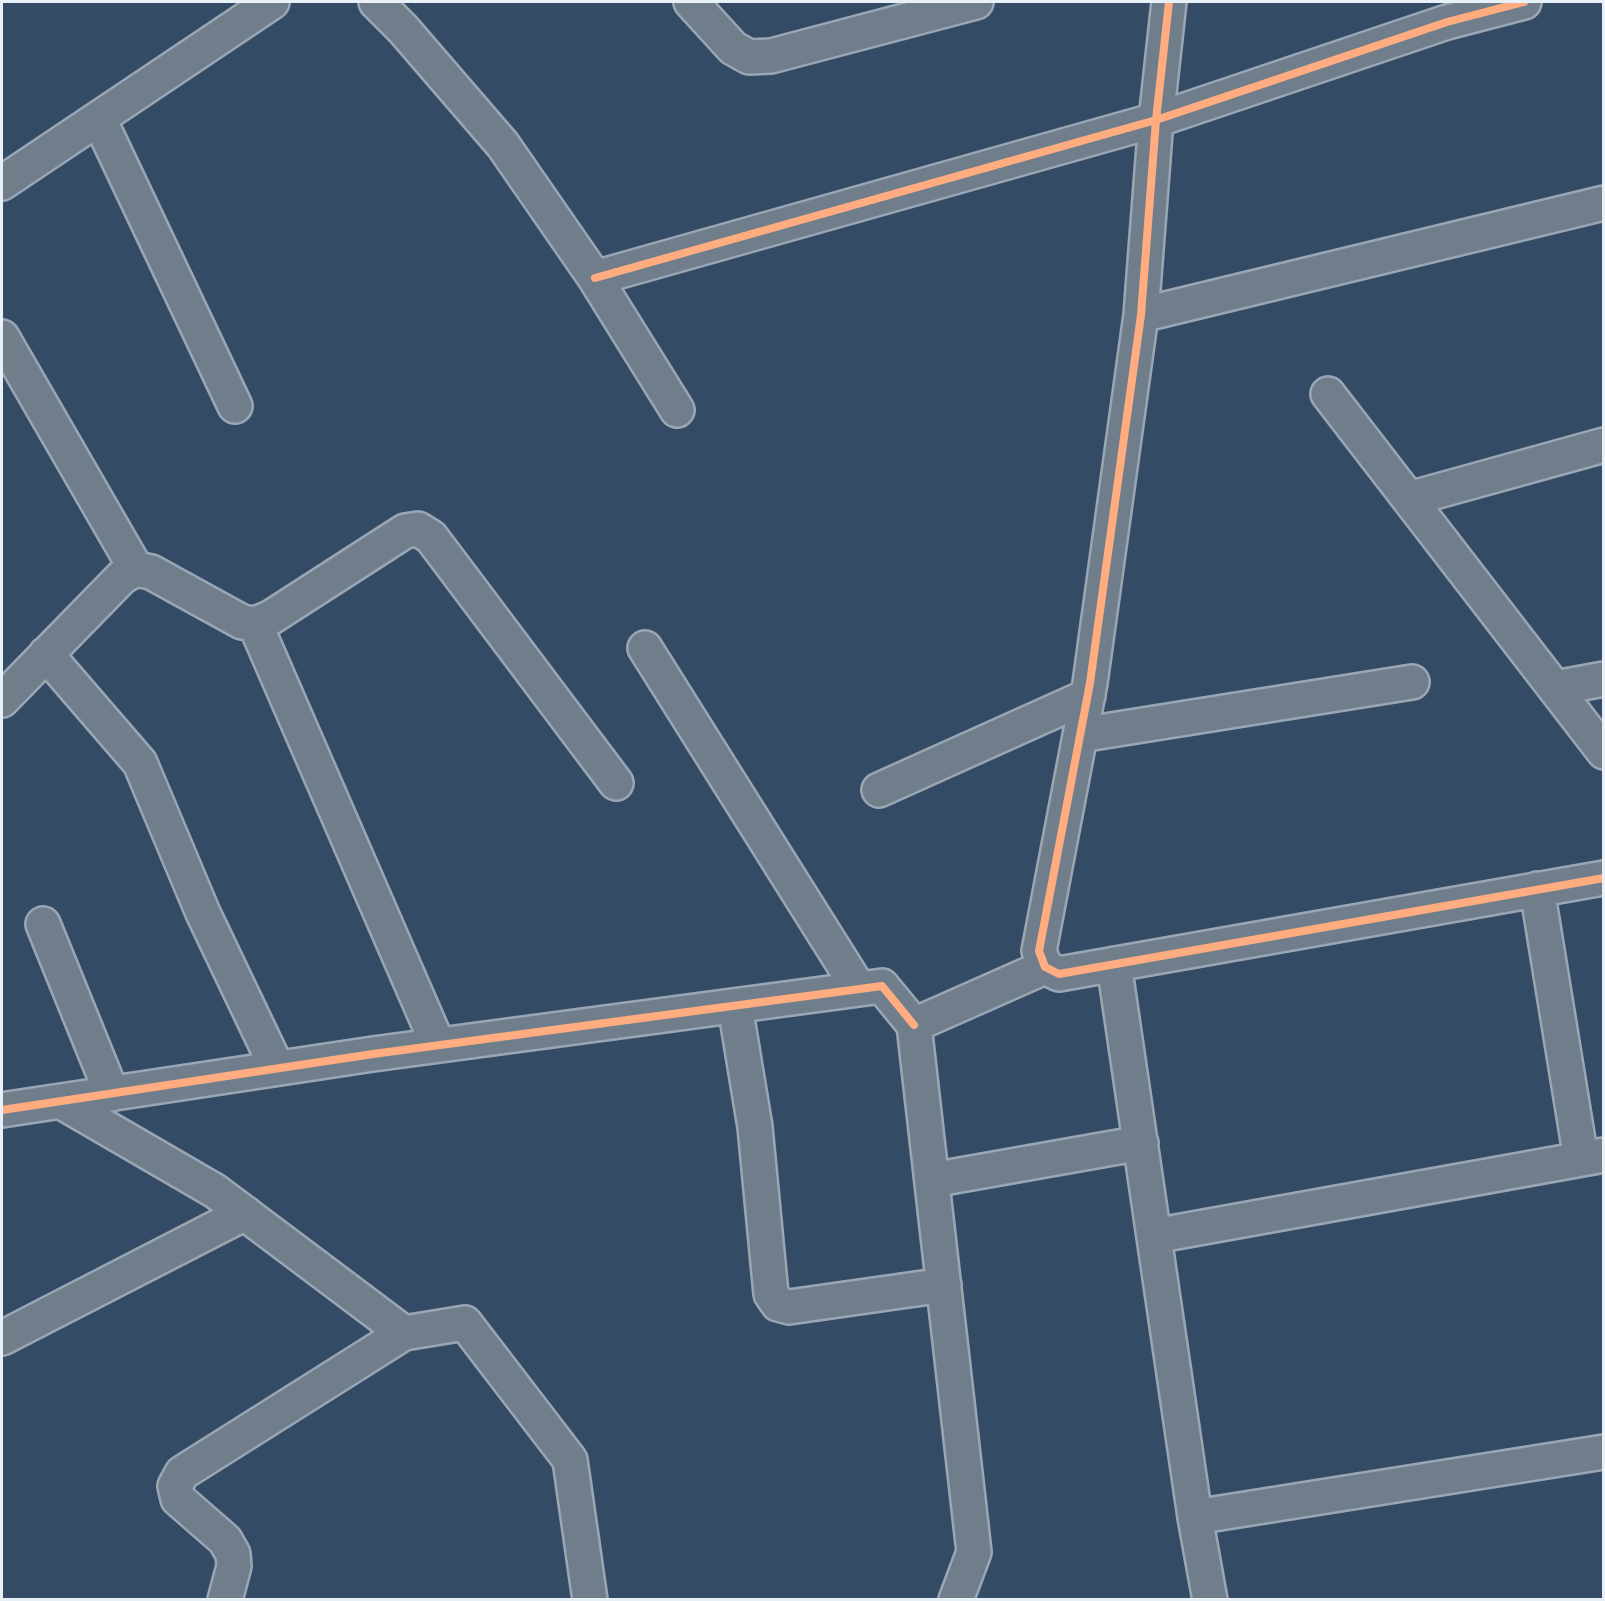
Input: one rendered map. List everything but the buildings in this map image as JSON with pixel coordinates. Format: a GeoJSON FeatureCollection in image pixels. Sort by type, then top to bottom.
{"type":"FeatureCollection","features":[{"type":"Feature","properties":{"kind":"street"},"geometry":{"type":"LineString","coordinates":[[2,183],[272,2]]}},
{"type":"Feature","properties":{"kind":"street"},"geometry":{"type":"LineString","coordinates":[[376,2],[403,29],[503,145],[595,278],[677,410]]}},
{"type":"Feature","properties":{"kind":"street"},"geometry":{"type":"LineString","coordinates":[[692,2],[733,48],[749,57],[771,56],[976,2]]}},
{"type":"Feature","properties":{"kind":"street"},"geometry":{"type":"LineString","coordinates":[[1169,2],[1156,120],[1141,315],[1088,696],[1039,951],[1046,966],[1059,974],[1604,878]]}},
{"type":"Feature","properties":{"kind":"street"},"geometry":{"type":"LineString","coordinates":[[595,278],[1156,120],[1447,22],[1524,2]]}},
{"type":"Feature","properties":{"kind":"street"},"geometry":{"type":"LineString","coordinates":[[99,119],[235,406]]}},
{"type":"Feature","properties":{"kind":"street"},"geometry":{"type":"LineString","coordinates":[[1141,315],[1604,203]]}},
{"type":"Feature","properties":{"kind":"street"},"geometry":{"type":"LineString","coordinates":[[2,337],[136,569]]}},
{"type":"Feature","properties":{"kind":"street"},"geometry":{"type":"LineString","coordinates":[[1328,394],[1604,752]]}},
{"type":"Feature","properties":{"kind":"street"},"geometry":{"type":"LineString","coordinates":[[1409,499],[1604,445]]}},
{"type":"Feature","properties":{"kind":"street"},"geometry":{"type":"LineString","coordinates":[[2,700],[122,577],[136,569],[151,572],[242,622],[255,624],[270,618],[405,531],[418,529],[431,537],[616,783]]}},
{"type":"Feature","properties":{"kind":"street"},"geometry":{"type":"LineString","coordinates":[[255,624],[438,1045]]}},
{"type":"Feature","properties":{"kind":"street"},"geometry":{"type":"LineString","coordinates":[[645,648],[860,989]]}},
{"type":"Feature","properties":{"kind":"street"},"geometry":{"type":"LineString","coordinates":[[46,654],[140,763],[203,913],[277,1068]]}},
{"type":"Feature","properties":{"kind":"street"},"geometry":{"type":"LineString","coordinates":[[1555,688],[1604,679]]}},
{"type":"Feature","properties":{"kind":"street"},"geometry":{"type":"LineString","coordinates":[[1080,735],[1412,682]]}},
{"type":"Feature","properties":{"kind":"street"},"geometry":{"type":"LineString","coordinates":[[879,790],[1088,696]]}},
{"type":"Feature","properties":{"kind":"street"},"geometry":{"type":"LineString","coordinates":[[1154,1236],[1592,1157],[1537,889]]}},
{"type":"Feature","properties":{"kind":"street"},"geometry":{"type":"LineString","coordinates":[[43,924],[112,1094]]}},
{"type":"Feature","properties":{"kind":"street"},"geometry":{"type":"LineString","coordinates":[[1114,964],[1195,1517],[1210,1599]]}},
{"type":"Feature","properties":{"kind":"street"},"geometry":{"type":"LineString","coordinates":[[914,1025],[1046,966]]}},
{"type":"Feature","properties":{"kind":"street"},"geometry":{"type":"LineString","coordinates":[[2,1110],[438,1045],[882,986],[914,1025],[974,1552],[956,1599]]}},
{"type":"Feature","properties":{"kind":"street"},"geometry":{"type":"LineString","coordinates":[[735,1005],[755,1128],[771,1294],[777,1304],[789,1307],[944,1285]]}},
{"type":"Feature","properties":{"kind":"street"},"geometry":{"type":"LineString","coordinates":[[60,1101],[214,1191],[404,1333]]}},
{"type":"Feature","properties":{"kind":"street"},"geometry":{"type":"LineString","coordinates":[[932,1180],[1141,1143]]}},
{"type":"Feature","properties":{"kind":"street"},"geometry":{"type":"LineString","coordinates":[[2,1338],[244,1213]]}},
{"type":"Feature","properties":{"kind":"street"},"geometry":{"type":"LineString","coordinates":[[225,1599],[234,1566],[232,1554],[225,1540],[178,1499],[175,1486],[182,1473],[404,1333],[465,1323],[570,1460],[590,1599]]}},
{"type":"Feature","properties":{"kind":"street"},"geometry":{"type":"LineString","coordinates":[[1195,1517],[1604,1452]]}},
{"type":"Feature","properties":{"kind":"cycle path"},"geometry":{"type":"LineString","coordinates":[[1169,2],[1156,120],[1141,315],[1090,683],[1039,951],[1045,967],[1059,974],[1604,878]]}},
{"type":"Feature","properties":{"kind":"cycle path"},"geometry":{"type":"LineString","coordinates":[[595,278],[1156,120],[1447,22],[1524,2]]}},
{"type":"Feature","properties":{"kind":"cycle path"},"geometry":{"type":"LineString","coordinates":[[2,1110],[373,1054],[882,986],[914,1025]]}}]}
